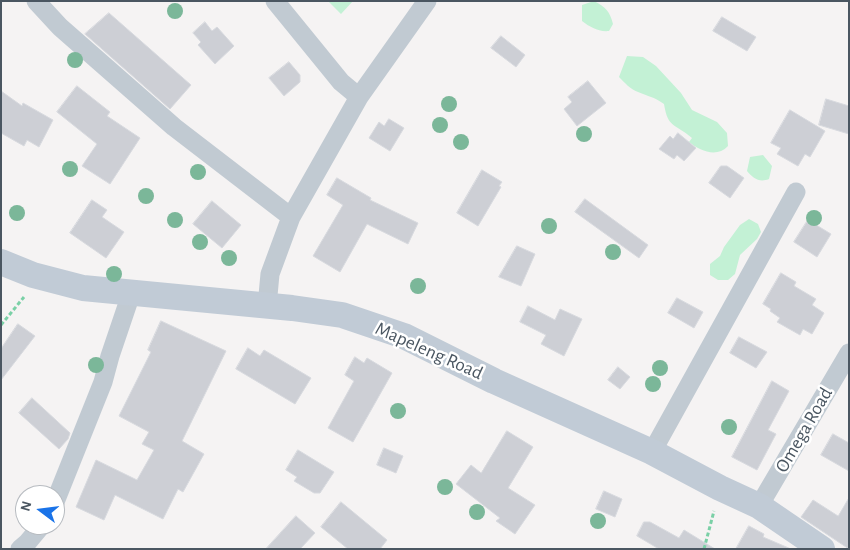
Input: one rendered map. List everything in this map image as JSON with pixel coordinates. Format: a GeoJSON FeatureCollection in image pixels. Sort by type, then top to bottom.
{"type":"FeatureCollection","features":[{"type":"Feature","properties":{"kind":"street"},"geometry":{"type":"LineString","coordinates":[[36,1],[60,27],[174,127],[291,218]]}},
{"type":"Feature","properties":{"kind":"street"},"geometry":{"type":"LineString","coordinates":[[275,1],[341,82],[359,97]]}},
{"type":"Feature","properties":{"kind":"street"},"geometry":{"type":"LineString","coordinates":[[267,306],[270,274],[291,218],[359,97],[427,1]]}},
{"type":"Feature","properties":{"kind":"street"},"geometry":{"type":"LineString","coordinates":[[652,452],[796,192]]}},
{"type":"Feature","properties":{"kind":"street","name":"Mapeleng Road"},"geometry":{"type":"LineString","coordinates":[[1,262],[33,275],[83,288],[292,308],[342,316],[404,336],[494,381],[652,452],[720,488],[759,506],[822,549]]}},
{"type":"Feature","properties":{"kind":"street"},"geometry":{"type":"LineString","coordinates":[[62,485],[103,382],[131,294]]}},
{"type":"Feature","properties":{"kind":"street","name":"Omega Road"},"geometry":{"type":"LineString","coordinates":[[759,506],[849,354]]}},
{"type":"Feature","properties":{"kind":"street"},"geometry":{"type":"LineString","coordinates":[[20,549],[34,535]]}},
{"type":"Feature","properties":{"kind":"path"},"geometry":{"type":"LineString","coordinates":[[1,326],[29,291],[33,275]]}},
{"type":"Feature","properties":{"kind":"path"},"geometry":{"type":"LineString","coordinates":[[704,549],[720,488]]}},
{"type":"Feature","properties":{"kind":"green space"},"geometry":{"type":"Polygon","coordinates":[[[328,1],[353,1],[341,14],[328,1]]]}},
{"type":"Feature","properties":{"kind":"green space"},"geometry":{"type":"Polygon","coordinates":[[[594,1],[602,5],[610,16],[613,24],[609,31],[594,29],[582,21],[582,5],[594,1]]]}},
{"type":"Feature","properties":{"kind":"green space"},"geometry":{"type":"Polygon","coordinates":[[[627,56],[643,57],[656,66],[681,93],[692,110],[717,122],[727,133],[728,146],[719,152],[709,152],[689,142],[692,138],[670,122],[664,104],[632,89],[619,77],[627,56]]]}},
{"type":"Feature","properties":{"kind":"green space"},"geometry":{"type":"Polygon","coordinates":[[[763,155],[772,166],[769,179],[759,180],[747,171],[750,157],[763,155]]]}},
{"type":"Feature","properties":{"kind":"green space"},"geometry":{"type":"Polygon","coordinates":[[[749,219],[758,224],[761,232],[757,239],[740,255],[735,274],[728,280],[718,280],[710,275],[710,264],[720,256],[724,247],[740,225],[749,219]]]}},
{"type":"Feature","properties":{"kind":"building"},"geometry":{"type":"Polygon","coordinates":[[[109,13],[191,85],[170,109],[85,34],[109,13]]]}},
{"type":"Feature","properties":{"kind":"building"},"geometry":{"type":"Polygon","coordinates":[[[722,17],[756,37],[747,51],[713,31],[722,17]]]}},
{"type":"Feature","properties":{"kind":"building"},"geometry":{"type":"Polygon","coordinates":[[[205,22],[212,31],[217,27],[234,46],[215,64],[198,45],[201,42],[193,33],[205,22]]]}},
{"type":"Feature","properties":{"kind":"building"},"geometry":{"type":"Polygon","coordinates":[[[501,36],[525,55],[516,67],[491,48],[501,36]]]}},
{"type":"Feature","properties":{"kind":"building"},"geometry":{"type":"Polygon","coordinates":[[[289,62],[300,75],[300,82],[284,96],[269,78],[289,62]]]}},
{"type":"Feature","properties":{"kind":"building"},"geometry":{"type":"Polygon","coordinates":[[[588,81],[606,103],[577,126],[564,109],[572,102],[568,97],[588,81]]]}},
{"type":"Feature","properties":{"kind":"building"},"geometry":{"type":"Polygon","coordinates":[[[77,86],[110,112],[107,116],[140,138],[110,184],[82,166],[97,144],[57,112],[77,86]]]}},
{"type":"Feature","properties":{"kind":"building"},"geometry":{"type":"Polygon","coordinates":[[[1,91],[22,106],[23,103],[53,120],[39,147],[27,140],[24,146],[1,133],[1,91]]]}},
{"type":"Feature","properties":{"kind":"building"},"geometry":{"type":"Polygon","coordinates":[[[826,99],[849,106],[849,134],[819,125],[826,99]]]}},
{"type":"Feature","properties":{"kind":"building"},"geometry":{"type":"Polygon","coordinates":[[[790,110],[825,131],[810,157],[805,154],[798,166],[777,154],[781,148],[771,143],[790,110]]]}},
{"type":"Feature","properties":{"kind":"building"},"geometry":{"type":"Polygon","coordinates":[[[389,119],[404,128],[390,151],[369,138],[379,122],[384,126],[389,119]]]}},
{"type":"Feature","properties":{"kind":"building"},"geometry":{"type":"Polygon","coordinates":[[[678,133],[696,148],[684,161],[677,155],[674,159],[659,149],[670,136],[673,139],[678,133]]]}},
{"type":"Feature","properties":{"kind":"building"},"geometry":{"type":"Polygon","coordinates":[[[721,166],[727,166],[744,178],[730,198],[709,183],[721,166]]]}},
{"type":"Feature","properties":{"kind":"building"},"geometry":{"type":"Polygon","coordinates":[[[482,170],[502,182],[499,186],[501,187],[478,226],[457,213],[482,170]]]}},
{"type":"Feature","properties":{"kind":"building"},"geometry":{"type":"Polygon","coordinates":[[[337,178],[371,198],[370,200],[418,223],[408,244],[367,224],[340,272],[313,256],[343,205],[327,195],[337,178]]]}},
{"type":"Feature","properties":{"kind":"building"},"geometry":{"type":"Polygon","coordinates":[[[585,199],[648,245],[639,258],[575,212],[585,199]]]}},
{"type":"Feature","properties":{"kind":"building"},"geometry":{"type":"Polygon","coordinates":[[[92,200],[107,210],[102,217],[124,232],[106,258],[70,233],[92,200]]]}},
{"type":"Feature","properties":{"kind":"building"},"geometry":{"type":"Polygon","coordinates":[[[212,201],[241,225],[222,248],[193,224],[212,201]]]}},
{"type":"Feature","properties":{"kind":"building"},"geometry":{"type":"Polygon","coordinates":[[[808,220],[831,234],[817,257],[794,242],[808,220]]]}},
{"type":"Feature","properties":{"kind":"building"},"geometry":{"type":"Polygon","coordinates":[[[517,246],[535,254],[521,286],[499,277],[517,246]]]}},
{"type":"Feature","properties":{"kind":"building"},"geometry":{"type":"Polygon","coordinates":[[[781,273],[796,282],[794,286],[816,299],[812,305],[824,313],[812,334],[803,329],[800,335],[777,322],[780,318],[763,304],[781,273]]]}},
{"type":"Feature","properties":{"kind":"building"},"geometry":{"type":"Polygon","coordinates":[[[677,298],[703,312],[694,328],[668,313],[677,298]]]}},
{"type":"Feature","properties":{"kind":"building"},"geometry":{"type":"Polygon","coordinates":[[[528,306],[555,320],[560,309],[582,319],[564,356],[541,344],[546,335],[520,322],[528,306]]]}},
{"type":"Feature","properties":{"kind":"building"},"geometry":{"type":"Polygon","coordinates":[[[161,321],[226,351],[182,441],[204,454],[183,492],[178,489],[163,519],[115,495],[104,520],[76,507],[96,460],[137,480],[154,450],[142,444],[149,432],[119,416],[151,352],[148,350],[161,321]]]}},
{"type":"Feature","properties":{"kind":"building"},"geometry":{"type":"Polygon","coordinates":[[[18,324],[35,336],[1,380],[1,349],[18,324]]]}},
{"type":"Feature","properties":{"kind":"building"},"geometry":{"type":"Polygon","coordinates":[[[739,337],[767,352],[756,368],[730,353],[739,337]]]}},
{"type":"Feature","properties":{"kind":"building"},"geometry":{"type":"Polygon","coordinates":[[[248,348],[260,356],[264,350],[311,378],[295,404],[236,369],[248,348]]]}},
{"type":"Feature","properties":{"kind":"building"},"geometry":{"type":"Polygon","coordinates":[[[355,357],[364,363],[367,358],[392,373],[353,442],[328,428],[354,381],[345,375],[355,357]]]}},
{"type":"Feature","properties":{"kind":"building"},"geometry":{"type":"Polygon","coordinates":[[[618,367],[630,377],[620,389],[608,380],[618,367]]]}},
{"type":"Feature","properties":{"kind":"building"},"geometry":{"type":"Polygon","coordinates":[[[772,381],[789,391],[768,430],[776,434],[757,470],[732,457],[772,381]]]}},
{"type":"Feature","properties":{"kind":"building"},"geometry":{"type":"Polygon","coordinates":[[[32,398],[70,433],[68,439],[59,449],[19,413],[32,398]]]}},
{"type":"Feature","properties":{"kind":"building"},"geometry":{"type":"Polygon","coordinates":[[[507,431],[533,447],[508,488],[535,505],[515,534],[496,521],[500,518],[456,484],[471,465],[481,473],[507,431]]]}},
{"type":"Feature","properties":{"kind":"building"},"geometry":{"type":"Polygon","coordinates":[[[833,434],[849,443],[849,471],[821,455],[833,434]]]}},
{"type":"Feature","properties":{"kind":"building"},"geometry":{"type":"Polygon","coordinates":[[[384,448],[403,456],[396,473],[377,465],[384,448]]]}},
{"type":"Feature","properties":{"kind":"building"},"geometry":{"type":"Polygon","coordinates":[[[298,450],[334,472],[320,493],[314,493],[294,481],[297,477],[286,470],[298,450]]]}},
{"type":"Feature","properties":{"kind":"building"},"geometry":{"type":"Polygon","coordinates":[[[604,491],[622,499],[615,517],[596,509],[604,491]]]}},
{"type":"Feature","properties":{"kind":"building"},"geometry":{"type":"Polygon","coordinates":[[[849,498],[849,549],[801,517],[813,500],[838,516],[849,498]]]}},
{"type":"Feature","properties":{"kind":"building"},"geometry":{"type":"Polygon","coordinates":[[[341,502],[387,540],[380,549],[348,549],[321,527],[341,502]]]}},
{"type":"Feature","properties":{"kind":"building"},"geometry":{"type":"Polygon","coordinates":[[[296,516],[315,533],[300,549],[266,549],[296,516]]]}},
{"type":"Feature","properties":{"kind":"building"},"geometry":{"type":"Polygon","coordinates":[[[644,522],[650,522],[679,538],[684,530],[715,549],[659,549],[637,536],[644,522]]]}},
{"type":"Feature","properties":{"kind":"building"},"geometry":{"type":"Polygon","coordinates":[[[749,526],[764,534],[763,537],[791,549],[736,549],[749,526]]]}}]}
